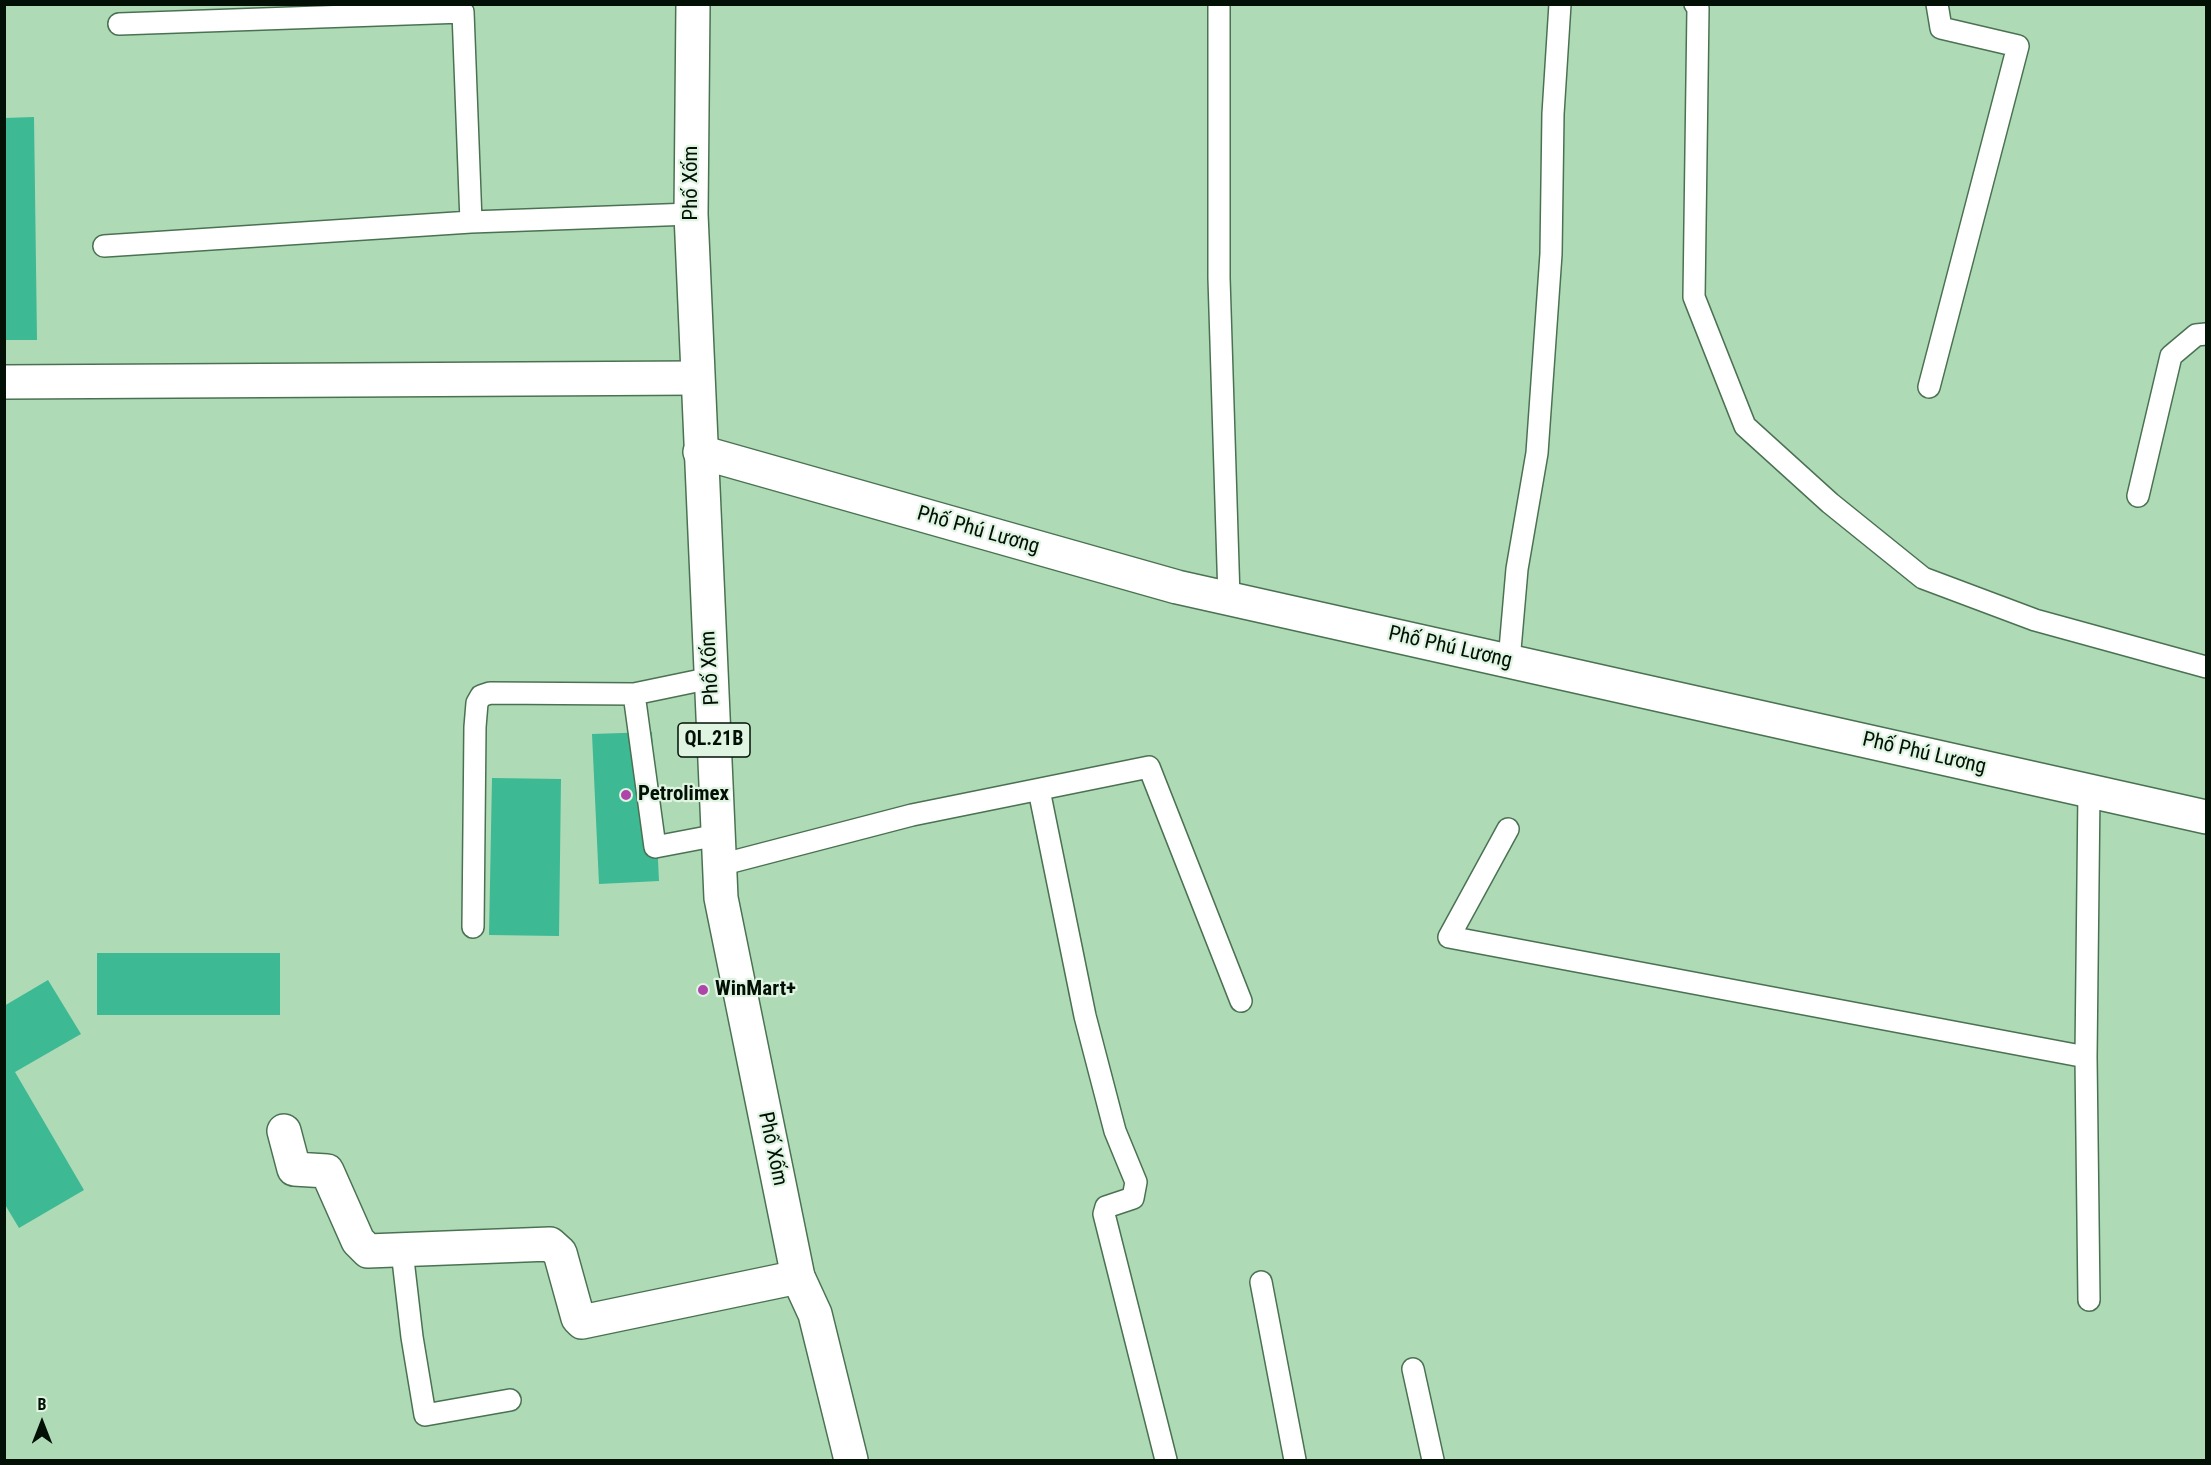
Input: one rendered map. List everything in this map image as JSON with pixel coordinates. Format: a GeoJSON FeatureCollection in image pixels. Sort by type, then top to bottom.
{"type":"FeatureCollection","features":[{"type":"Feature","properties":{"kind":"main road","name":"Phố Xốm"},"geometry":{"type":"LineString","coordinates":[[693,4],[691,214],[721,898],[798,1277],[815,1314],[851,1461]]}},
{"type":"Feature","properties":{"kind":"main road"},"geometry":{"type":"LineString","coordinates":[[4,382],[697,378]]}},
{"type":"Feature","properties":{"kind":"main road","name":"Phố Phú Lương"},"geometry":{"type":"LineString","coordinates":[[700,452],[1177,587],[2206,818]]}},
{"type":"Feature","properties":{"kind":"main road"},"geometry":{"type":"LineString","coordinates":[[284,1131],[294,1169],[322,1170],[330,1176],[358,1241],[368,1251],[549,1244],[560,1253],[578,1318],[582,1322],[798,1277]]}},
{"type":"Feature","properties":{"kind":"lane"},"geometry":{"type":"LineString","coordinates":[[1219,4],[1219,278],[1229,598]]}},
{"type":"Feature","properties":{"kind":"lane"},"geometry":{"type":"LineString","coordinates":[[1509,661],[1517,569],[1537,453],[1551,254],[1553,114],[1560,4]]}},
{"type":"Feature","properties":{"kind":"lane"},"geometry":{"type":"LineString","coordinates":[[1695,4],[1698,8],[1694,297],[1745,426],[1830,503],[1923,578],[2035,620],[2206,667]]}},
{"type":"Feature","properties":{"kind":"lane"},"geometry":{"type":"LineString","coordinates":[[1929,387],[2018,46],[1941,28],[1937,4]]}},
{"type":"Feature","properties":{"kind":"lane"},"geometry":{"type":"LineString","coordinates":[[119,24],[463,12],[471,222]]}},
{"type":"Feature","properties":{"kind":"lane"},"geometry":{"type":"LineString","coordinates":[[104,246],[471,222],[691,214]]}},
{"type":"Feature","properties":{"kind":"lane"},"geometry":{"type":"LineString","coordinates":[[2138,496],[2171,356],[2196,335],[2206,334]]}},
{"type":"Feature","properties":{"kind":"lane"},"geometry":{"type":"LineString","coordinates":[[473,927],[475,727],[477,703],[481,696],[490,693],[634,694],[711,678]]}},
{"type":"Feature","properties":{"kind":"lane"},"geometry":{"type":"LineString","coordinates":[[634,694],[655,847],[719,850],[912,815],[1149,767],[1241,1001]]}},
{"type":"Feature","properties":{"kind":"lane"},"geometry":{"type":"LineString","coordinates":[[1039,790],[1086,1016],[1115,1131],[1136,1182],[1133,1198],[1106,1207],[1104,1214],[1166,1461]]}},
{"type":"Feature","properties":{"kind":"lane"},"geometry":{"type":"LineString","coordinates":[[2089,791],[2086,1057],[2089,1300]]}},
{"type":"Feature","properties":{"kind":"lane"},"geometry":{"type":"LineString","coordinates":[[1508,829],[1449,937],[2086,1057]]}},
{"type":"Feature","properties":{"kind":"lane"},"geometry":{"type":"LineString","coordinates":[[402,1251],[412,1337],[425,1415],[510,1400]]}},
{"type":"Feature","properties":{"kind":"lane"},"geometry":{"type":"LineString","coordinates":[[1261,1282],[1294,1461]]}},
{"type":"Feature","properties":{"kind":"lane"},"geometry":{"type":"LineString","coordinates":[[1413,1368],[1433,1461]]}},
{"type":"Feature","properties":{"kind":"building"},"geometry":{"type":"Polygon","coordinates":[[[34,117],[37,340],[4,340],[4,118],[34,117]]]}},
{"type":"Feature","properties":{"kind":"building"},"geometry":{"type":"Polygon","coordinates":[[[652,732],[659,881],[599,884],[592,734],[652,732]]]}},
{"type":"Feature","properties":{"kind":"building"},"geometry":{"type":"Polygon","coordinates":[[[492,778],[561,779],[559,936],[489,935],[492,778]]]}},
{"type":"Feature","properties":{"kind":"building"},"geometry":{"type":"Polygon","coordinates":[[[97,953],[280,953],[280,1015],[97,1015],[97,953]]]}},
{"type":"Feature","properties":{"kind":"building"},"geometry":{"type":"Polygon","coordinates":[[[48,980],[81,1034],[15,1072],[84,1190],[19,1228],[4,1203],[4,1006],[48,980]]]}},
{"type":"Feature","properties":{"kind":"place","name":"Petrolimex"},"geometry":{"type":"Point","coordinates":[626,795]}},
{"type":"Feature","properties":{"kind":"place","name":"WinMart+"},"geometry":{"type":"Point","coordinates":[703,990]}}]}
